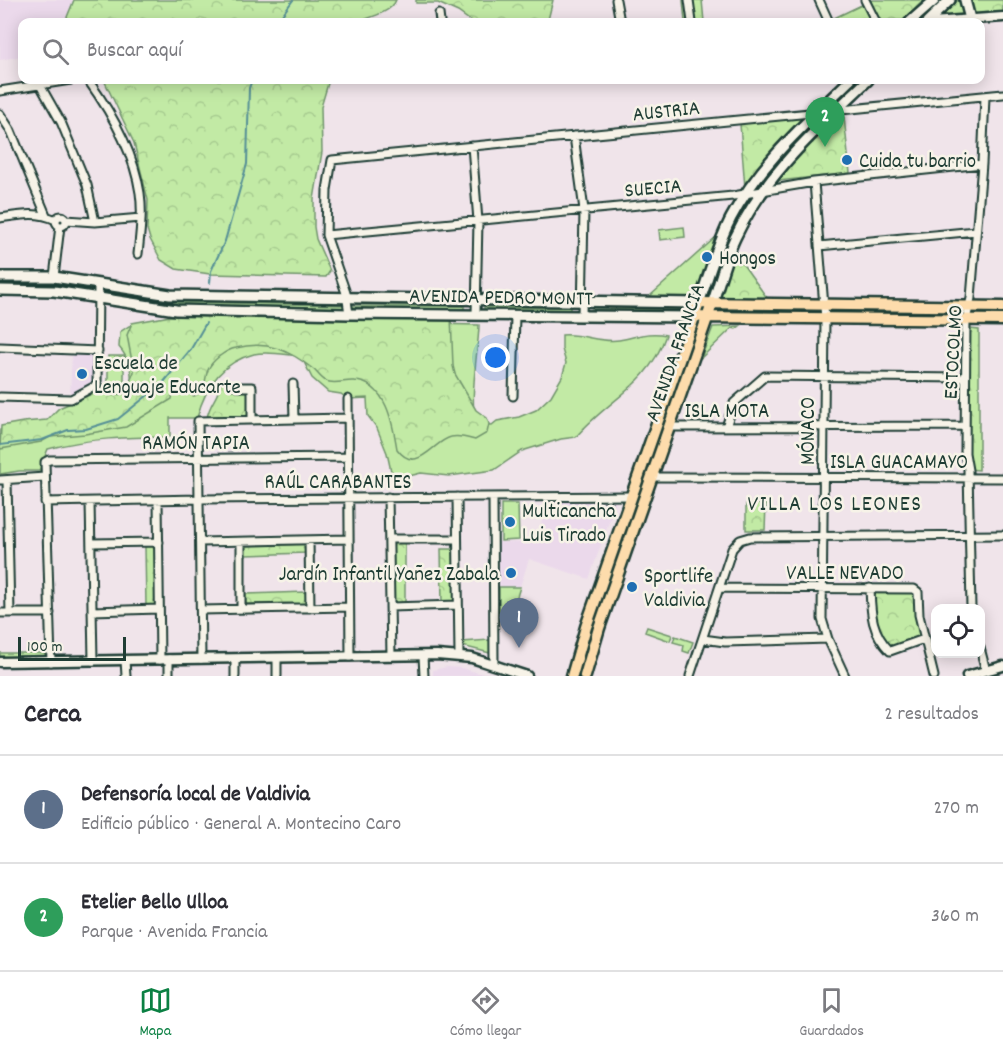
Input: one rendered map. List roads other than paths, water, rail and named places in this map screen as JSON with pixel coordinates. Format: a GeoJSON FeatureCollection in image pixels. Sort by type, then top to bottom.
{"type":"FeatureCollection","features":[{"type":"Feature","properties":{"kind":"main road"},"geometry":{"type":"LineString","coordinates":[[914,18],[934,0]]}},
{"type":"Feature","properties":{"kind":"main road"},"geometry":{"type":"LineString","coordinates":[[931,18],[950,0]]}},
{"type":"Feature","properties":{"kind":"main road"},"geometry":{"type":"LineString","coordinates":[[965,0],[970,18]]}},
{"type":"Feature","properties":{"kind":"main road","name":"AVENIDA FRANCIA"},"geometry":{"type":"LineString","coordinates":[[572,676],[586,627],[723,234],[746,192],[769,161],[846,84]]}},
{"type":"Feature","properties":{"kind":"main road","name":"AVENIDA FRANCIA"},"geometry":{"type":"LineString","coordinates":[[585,676],[734,240],[764,189],[791,155],[864,84]]}},
{"type":"Feature","properties":{"kind":"main road","name":"AVENIDA PEDRO MONTT"},"geometry":{"type":"LineString","coordinates":[[0,276],[54,277],[170,295],[1003,307]]}},
{"type":"Feature","properties":{"kind":"main road","name":"AVENIDA PEDRO MONTT"},"geometry":{"type":"LineString","coordinates":[[0,290],[54,291],[176,310],[350,314],[1003,320]]}},
{"type":"Feature","properties":{"kind":"main road"},"geometry":{"type":"LineString","coordinates":[[660,416],[670,423]]}},
{"type":"Feature","properties":{"kind":"main road"},"geometry":{"type":"LineString","coordinates":[[627,511],[639,514]]}},
{"type":"Feature","properties":{"kind":"street"},"geometry":{"type":"LineString","coordinates":[[616,0],[619,18]]}},
{"type":"Feature","properties":{"kind":"street"},"geometry":{"type":"LineString","coordinates":[[689,0],[691,18]]}},
{"type":"Feature","properties":{"kind":"street"},"geometry":{"type":"LineString","coordinates":[[819,0],[827,18]]}},
{"type":"Feature","properties":{"kind":"street"},"geometry":{"type":"LineString","coordinates":[[865,0],[874,18]]}},
{"type":"Feature","properties":{"kind":"street"},"geometry":{"type":"LineString","coordinates":[[985,18],[1003,17]]}},
{"type":"Feature","properties":{"kind":"street"},"geometry":{"type":"LineString","coordinates":[[0,91],[46,84]]}},
{"type":"Feature","properties":{"kind":"street"},"geometry":{"type":"LineString","coordinates":[[91,84],[110,113],[131,161],[140,194],[138,254]]}},
{"type":"Feature","properties":{"kind":"street"},"geometry":{"type":"LineString","coordinates":[[40,85],[61,122],[87,185],[95,222]]}},
{"type":"Feature","properties":{"kind":"street","name":"AUSTRIA"},"geometry":{"type":"LineString","coordinates":[[326,236],[327,190],[332,160],[1003,94]]}},
{"type":"Feature","properties":{"kind":"street","name":"ESTOCOLMO"},"geometry":{"type":"LineString","coordinates":[[971,604],[965,426],[966,320],[970,307],[985,97]]}},
{"type":"Feature","properties":{"kind":"street"},"geometry":{"type":"LineString","coordinates":[[0,114],[11,131],[46,215]]}},
{"type":"Feature","properties":{"kind":"street"},"geometry":{"type":"LineString","coordinates":[[574,136],[584,210],[582,316]]}},
{"type":"Feature","properties":{"kind":"street"},"geometry":{"type":"LineString","coordinates":[[472,146],[478,221],[476,315]]}},
{"type":"Feature","properties":{"kind":"street","name":"SUECIA"},"geometry":{"type":"LineString","coordinates":[[326,236],[733,196],[814,182],[982,164]]}},
{"type":"Feature","properties":{"kind":"street","name":"MÓNACO"},"geometry":{"type":"LineString","coordinates":[[814,182],[825,319],[822,620],[845,676]]}},
{"type":"Feature","properties":{"kind":"street"},"geometry":{"type":"LineString","coordinates":[[30,214],[38,198]]}},
{"type":"Feature","properties":{"kind":"street"},"geometry":{"type":"LineString","coordinates":[[0,218],[30,214],[46,215],[58,223]]}},
{"type":"Feature","properties":{"kind":"street"},"geometry":{"type":"LineString","coordinates":[[54,277],[58,223],[61,216],[66,220],[95,222],[141,218]]}},
{"type":"Feature","properties":{"kind":"street"},"geometry":{"type":"LineString","coordinates":[[819,246],[976,231]]}},
{"type":"Feature","properties":{"kind":"street"},"geometry":{"type":"LineString","coordinates":[[326,236],[350,314]]}},
{"type":"Feature","properties":{"kind":"street"},"geometry":{"type":"LineString","coordinates":[[0,397],[71,399],[97,385],[98,285]]}},
{"type":"Feature","properties":{"kind":"street"},"geometry":{"type":"LineString","coordinates":[[513,396],[515,315]]}},
{"type":"Feature","properties":{"kind":"street"},"geometry":{"type":"LineString","coordinates":[[0,347],[98,351]]}},
{"type":"Feature","properties":{"kind":"street"},"geometry":{"type":"LineString","coordinates":[[726,427],[734,403],[765,376],[965,378]]}},
{"type":"Feature","properties":{"kind":"street"},"geometry":{"type":"LineString","coordinates":[[293,384],[294,418]]}},
{"type":"Feature","properties":{"kind":"street"},"geometry":{"type":"LineString","coordinates":[[239,387],[252,387],[252,419]]}},
{"type":"Feature","properties":{"kind":"street"},"geometry":{"type":"LineString","coordinates":[[348,399],[350,657]]}},
{"type":"Feature","properties":{"kind":"street"},"geometry":{"type":"LineString","coordinates":[[201,659],[198,421],[348,418]]}},
{"type":"Feature","properties":{"kind":"street","name":"ISLA MOTA"},"geometry":{"type":"LineString","coordinates":[[670,423],[726,427],[965,426]]}},
{"type":"Feature","properties":{"kind":"street","name":"RAMÓN TAPIA"},"geometry":{"type":"LineString","coordinates":[[45,477],[45,462],[49,460],[348,457]]}},
{"type":"Feature","properties":{"kind":"street"},"geometry":{"type":"LineString","coordinates":[[10,613],[9,570],[4,523],[4,480],[45,477],[51,662]]}},
{"type":"Feature","properties":{"kind":"street","name":"ISLA GUACAMAYO"},"geometry":{"type":"LineString","coordinates":[[652,477],[1003,478]]}},
{"type":"Feature","properties":{"kind":"street","name":"RAÚL CARABANTES"},"geometry":{"type":"LineString","coordinates":[[45,502],[632,496]]}},
{"type":"Feature","properties":{"kind":"street"},"geometry":{"type":"LineString","coordinates":[[388,497],[391,656]]}},
{"type":"Feature","properties":{"kind":"street"},"geometry":{"type":"LineString","coordinates":[[457,497],[459,656]]}},
{"type":"Feature","properties":{"kind":"street"},"geometry":{"type":"LineString","coordinates":[[493,497],[494,664]]}},
{"type":"Feature","properties":{"kind":"street"},"geometry":{"type":"LineString","coordinates":[[158,500],[159,609],[164,659],[169,676]]}},
{"type":"Feature","properties":{"kind":"street"},"geometry":{"type":"LineString","coordinates":[[90,502],[93,661]]}},
{"type":"Feature","properties":{"kind":"street"},"geometry":{"type":"LineString","coordinates":[[690,676],[732,549],[743,538],[1003,536]]}},
{"type":"Feature","properties":{"kind":"street"},"geometry":{"type":"LineString","coordinates":[[200,542],[349,539]]}},
{"type":"Feature","properties":{"kind":"street"},"geometry":{"type":"LineString","coordinates":[[389,539],[457,539]]}},
{"type":"Feature","properties":{"kind":"street"},"geometry":{"type":"LineString","coordinates":[[309,540],[310,608]]}},
{"type":"Feature","properties":{"kind":"street"},"geometry":{"type":"LineString","coordinates":[[91,543],[159,542]]}},
{"type":"Feature","properties":{"kind":"street"},"geometry":{"type":"LineString","coordinates":[[241,542],[241,609]]}},
{"type":"Feature","properties":{"kind":"street"},"geometry":{"type":"LineString","coordinates":[[0,570],[9,570]]}},
{"type":"Feature","properties":{"kind":"street","name":"VALLE NEVADO"},"geometry":{"type":"LineString","coordinates":[[720,588],[914,589],[918,592],[919,615],[934,676]]}},
{"type":"Feature","properties":{"kind":"street"},"geometry":{"type":"LineString","coordinates":[[870,588],[871,616],[880,640],[890,651],[924,639]]}},
{"type":"Feature","properties":{"kind":"street"},"geometry":{"type":"LineString","coordinates":[[390,607],[458,605]]}},
{"type":"Feature","properties":{"kind":"street"},"geometry":{"type":"LineString","coordinates":[[201,610],[349,607]]}},
{"type":"Feature","properties":{"kind":"street"},"geometry":{"type":"LineString","coordinates":[[92,611],[159,609]]}},
{"type":"Feature","properties":{"kind":"street"},"geometry":{"type":"LineString","coordinates":[[0,613],[50,613]]}},
{"type":"Feature","properties":{"kind":"street"},"geometry":{"type":"LineString","coordinates":[[703,639],[725,642],[828,639]]}},
{"type":"Feature","properties":{"kind":"street"},"geometry":{"type":"LineString","coordinates":[[423,656],[424,676]]}},
{"type":"Feature","properties":{"kind":"street"},"geometry":{"type":"LineString","coordinates":[[0,662],[459,656],[494,664],[527,676]]}},
{"type":"Feature","properties":{"kind":"street"},"geometry":{"type":"LineString","coordinates":[[277,658],[277,676]]}},
{"type":"Feature","properties":{"kind":"street"},"geometry":{"type":"LineString","coordinates":[[983,658],[986,670]]}},
{"type":"Feature","properties":{"kind":"street"},"geometry":{"type":"LineString","coordinates":[[235,659],[235,676]]}},
{"type":"Feature","properties":{"kind":"street"},"geometry":{"type":"LineString","coordinates":[[125,660],[126,676]]}},
{"type":"Feature","properties":{"kind":"street"},"geometry":{"type":"LineString","coordinates":[[967,676],[1003,666]]}},
{"type":"Feature","properties":{"kind":"waterway"},"geometry":{"type":"LineString","coordinates":[[280,18],[293,0]]}},
{"type":"Feature","properties":{"kind":"waterway"},"geometry":{"type":"LineString","coordinates":[[210,283],[211,271],[225,241],[247,164],[250,84]]}},
{"type":"Feature","properties":{"kind":"waterway"},"geometry":{"type":"LineString","coordinates":[[0,445],[42,440],[68,430],[86,429],[118,419],[163,383],[191,349],[206,323]]}},
{"type":"Feature","properties":{"kind":"place","name":"Etelier Bello Ulloa"},"geometry":{"type":"Point","coordinates":[825,147]}},
{"type":"Feature","properties":{"kind":"place","name":"Cuida tu barrio"},"geometry":{"type":"Point","coordinates":[847,160]}},
{"type":"Feature","properties":{"kind":"place","name":"Hongos"},"geometry":{"type":"Point","coordinates":[707,257]}},
{"type":"Feature","properties":{"kind":"place","name":"Escuela de Lenguaje Educarte"},"geometry":{"type":"Point","coordinates":[82,374]}},
{"type":"Feature","properties":{"kind":"place","name":"Multicancha Luis Tirado"},"geometry":{"type":"Point","coordinates":[510,522]}},
{"type":"Feature","properties":{"kind":"place","name":"Jardín Infantil Yañez Zabala"},"geometry":{"type":"Point","coordinates":[511,573]}},
{"type":"Feature","properties":{"kind":"place","name":"Sportlife Valdivia"},"geometry":{"type":"Point","coordinates":[632,587]}},
{"type":"Feature","properties":{"kind":"place","name":"Defensoría local de Valdivia"},"geometry":{"type":"Point","coordinates":[519,648]}},
{"type":"Feature","properties":{"kind":"district","name":"VILLA LOS LEONES"},"geometry":{"type":"Point","coordinates":[835,502]}}]}
